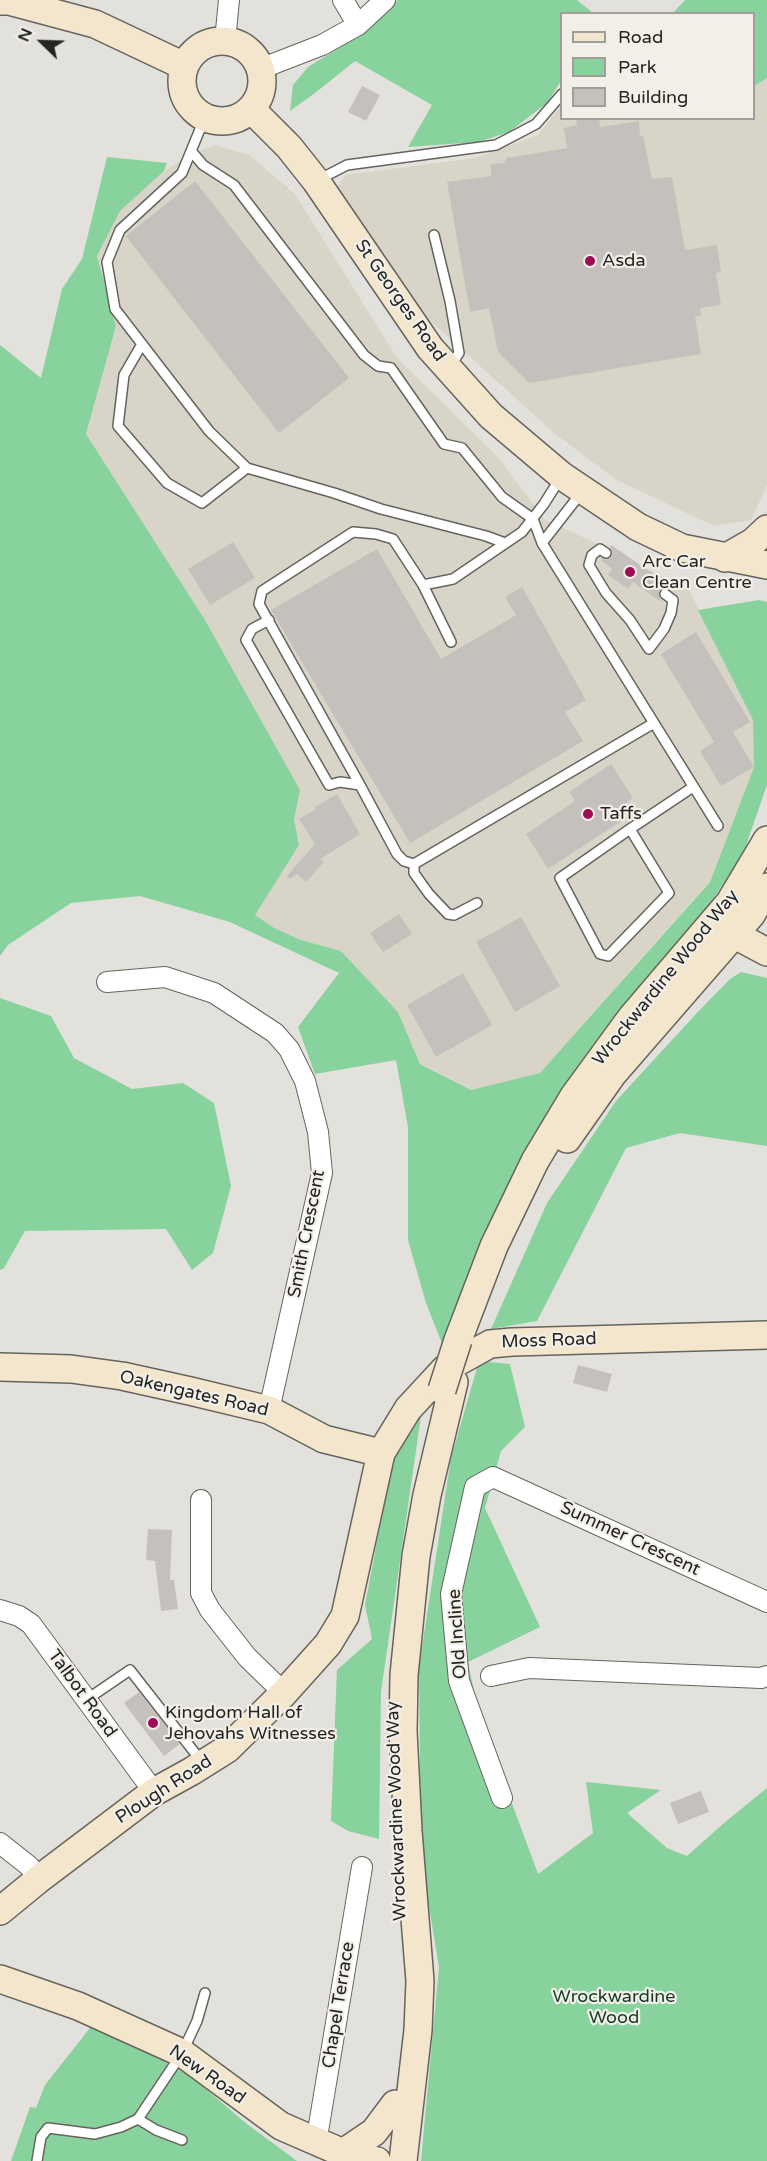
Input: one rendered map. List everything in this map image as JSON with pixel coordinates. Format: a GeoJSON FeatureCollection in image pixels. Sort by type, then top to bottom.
{"type":"FeatureCollection","features":[{"type":"Feature","properties":{"kind":"street"},"geometry":{"type":"LineString","coordinates":[[225,41],[229,0]]}},
{"type":"Feature","properties":{"kind":"street"},"geometry":{"type":"LineString","coordinates":[[343,0],[358,25]]}},
{"type":"Feature","properties":{"kind":"street"},"geometry":{"type":"LineString","coordinates":[[260,69],[322,45],[358,25],[385,0]]}},
{"type":"Feature","properties":{"kind":"street"},"geometry":{"type":"LineString","coordinates":[[0,1],[9,1],[95,24],[184,66]]}},
{"type":"Feature","properties":{"kind":"street"},"geometry":{"type":"LineString","coordinates":[[212,42],[237,43],[255,58],[260,69],[262,83],[258,97],[251,109],[229,121],[217,121],[205,117],[195,111],[182,90],[184,66],[201,46],[212,42]]}},
{"type":"Feature","properties":{"kind":"street","name":"St Georges Road"},"geometry":{"type":"LineString","coordinates":[[251,109],[289,147],[316,181],[430,348],[490,416],[572,483],[638,527],[682,548],[767,565]]}},
{"type":"Feature","properties":{"kind":"street"},"geometry":{"type":"LineString","coordinates":[[725,558],[753,542],[767,529]]}},
{"type":"Feature","properties":{"kind":"street","name":"Wrockwardine Wood Way"},"geometry":{"type":"LineString","coordinates":[[739,920],[767,840]]}},
{"type":"Feature","properties":{"kind":"street","name":"Wrockwardine Wood Way"},"geometry":{"type":"LineString","coordinates":[[386,2161],[402,2045],[405,1999],[390,1713],[404,1562],[428,1441],[494,1246],[535,1161],[574,1096],[631,1018],[739,920],[767,887]]}},
{"type":"Feature","properties":{"kind":"street"},"geometry":{"type":"LineString","coordinates":[[739,920],[767,951]]}},
{"type":"Feature","properties":{"kind":"street","name":"Smith Crescent"},"geometry":{"type":"LineString","coordinates":[[107,982],[165,977],[214,993],[275,1033],[289,1049],[305,1081],[318,1132],[322,1173],[269,1410]]}},
{"type":"Feature","properties":{"kind":"street","name":"Moss Road"},"geometry":{"type":"LineString","coordinates":[[381,1453],[408,1408],[445,1369],[490,1344],[767,1335]]}},
{"type":"Feature","properties":{"kind":"street","name":"Oakengates Road"},"geometry":{"type":"LineString","coordinates":[[0,1367],[71,1369],[122,1376],[269,1410],[324,1438],[381,1453]]}},
{"type":"Feature","properties":{"kind":"street","name":"Wrockwardine Wood Way"},"geometry":{"type":"LineString","coordinates":[[403,2161],[418,2030],[420,1981],[403,1731],[404,1675],[416,1556],[448,1386]]}},
{"type":"Feature","properties":{"kind":"street","name":"Plough Road"},"geometry":{"type":"LineString","coordinates":[[0,1911],[154,1792],[226,1749],[284,1693],[328,1644],[345,1616],[381,1453]]}},
{"type":"Feature","properties":{"kind":"street","name":"Summer Crescent"},"geometry":{"type":"LineString","coordinates":[[494,1477],[767,1602]]}},
{"type":"Feature","properties":{"kind":"street","name":"Old Incline"},"geometry":{"type":"LineString","coordinates":[[494,1477],[475,1487],[451,1594],[459,1681],[502,1798]]}},
{"type":"Feature","properties":{"kind":"street"},"geometry":{"type":"LineString","coordinates":[[201,1500],[201,1593],[210,1610],[247,1657],[284,1693]]}},
{"type":"Feature","properties":{"kind":"street","name":"Talbot Road"},"geometry":{"type":"LineString","coordinates":[[0,1610],[19,1616],[31,1624],[154,1792]]}},
{"type":"Feature","properties":{"kind":"street"},"geometry":{"type":"LineString","coordinates":[[491,1676],[528,1668],[761,1678],[767,1676]]}},
{"type":"Feature","properties":{"kind":"street"},"geometry":{"type":"LineString","coordinates":[[0,1843],[29,1866],[39,1879]]}},
{"type":"Feature","properties":{"kind":"street","name":"Chapel Terrace"},"geometry":{"type":"LineString","coordinates":[[316,2143],[362,1867]]}},
{"type":"Feature","properties":{"kind":"street","name":"New Road"},"geometry":{"type":"LineString","coordinates":[[0,1979],[78,2006],[182,2053],[267,2117],[347,2157],[377,2161]]}},
{"type":"Feature","properties":{"kind":"street"},"geometry":{"type":"LineString","coordinates":[[347,2157],[374,2132],[395,2104]]}},
{"type":"Feature","properties":{"kind":"lane"},"geometry":{"type":"LineString","coordinates":[[316,181],[347,165],[496,145],[536,124],[560,95]]}},
{"type":"Feature","properties":{"kind":"lane"},"geometry":{"type":"LineString","coordinates":[[205,117],[182,173],[120,230],[107,262],[115,309],[209,431],[247,468],[381,509],[505,543]]}},
{"type":"Feature","properties":{"kind":"lane"},"geometry":{"type":"LineString","coordinates":[[192,152],[203,165],[234,185],[364,355],[378,366],[391,368],[444,444],[462,448],[502,497],[533,519],[542,543],[718,826]]}},
{"type":"Feature","properties":{"kind":"lane"},"geometry":{"type":"LineString","coordinates":[[434,235],[459,353],[448,369]]}},
{"type":"Feature","properties":{"kind":"lane"},"geometry":{"type":"LineString","coordinates":[[142,344],[124,375],[118,426],[167,483],[202,503],[247,468]]}},
{"type":"Feature","properties":{"kind":"lane"},"geometry":{"type":"LineString","coordinates":[[423,585],[453,579],[522,532],[572,483]]}},
{"type":"Feature","properties":{"kind":"lane"},"geometry":{"type":"LineString","coordinates":[[542,543],[572,483]]}},
{"type":"Feature","properties":{"kind":"lane"},"geometry":{"type":"LineString","coordinates":[[451,642],[423,585],[393,539],[376,534],[353,532],[262,591],[259,604],[397,854],[404,861],[414,864],[654,723]]}},
{"type":"Feature","properties":{"kind":"lane"},"geometry":{"type":"LineString","coordinates":[[606,553],[600,549],[592,555],[589,565],[606,592],[630,620],[649,649],[664,629],[671,613],[673,600],[665,594]]}},
{"type":"Feature","properties":{"kind":"lane"},"geometry":{"type":"LineString","coordinates":[[269,620],[252,629],[246,640],[329,785],[340,783],[360,785]]}},
{"type":"Feature","properties":{"kind":"lane"},"geometry":{"type":"LineString","coordinates":[[630,829],[669,893],[608,956],[600,954],[560,878],[630,829],[693,787]]}},
{"type":"Feature","properties":{"kind":"lane"},"geometry":{"type":"LineString","coordinates":[[414,864],[414,873],[429,894],[448,914],[454,915],[477,903]]}},
{"type":"Feature","properties":{"kind":"lane"},"geometry":{"type":"LineString","coordinates":[[87,1700],[130,1670],[204,1764]]}},
{"type":"Feature","properties":{"kind":"lane"},"geometry":{"type":"LineString","coordinates":[[37,2161],[41,2137],[48,2128],[95,2134],[121,2127],[138,2119],[182,2053],[197,2021],[205,1993]]}},
{"type":"Feature","properties":{"kind":"lane"},"geometry":{"type":"LineString","coordinates":[[138,2119],[156,2130],[182,2140]]}},
{"type":"Feature","properties":{"kind":"shaded area"},"geometry":{"type":"Polygon","coordinates":[[[767,78],[767,485],[751,520],[714,526],[615,479],[554,433],[425,316],[337,187],[346,175],[475,158],[538,135],[560,107],[560,120],[755,120],[755,85],[767,78]]]}},
{"type":"Feature","properties":{"kind":"shaded area"},"geometry":{"type":"Polygon","coordinates":[[[215,145],[249,155],[295,194],[397,358],[498,457],[545,520],[689,590],[753,719],[754,767],[710,881],[540,1073],[471,1090],[420,1063],[398,1012],[341,951],[301,940],[274,928],[254,915],[299,845],[294,819],[300,790],[205,620],[86,434],[116,326],[97,256],[120,211],[164,171],[189,156],[215,145]]]}},
{"type":"Feature","properties":{"kind":"green space"},"geometry":{"type":"Polygon","coordinates":[[[398,0],[577,0],[592,12],[560,12],[560,83],[547,103],[509,132],[478,142],[408,147],[432,105],[355,61],[290,111],[293,85],[308,67],[355,38],[398,0]]]}},
{"type":"Feature","properties":{"kind":"green space"},"geometry":{"type":"Polygon","coordinates":[[[685,0],[767,0],[767,78],[755,85],[755,12],[674,12],[685,0]]]}},
{"type":"Feature","properties":{"kind":"green space"},"geometry":{"type":"Polygon","coordinates":[[[107,157],[167,163],[164,171],[120,211],[97,256],[116,326],[86,434],[205,620],[300,790],[294,819],[299,845],[255,915],[274,928],[301,940],[341,951],[398,1012],[420,1064],[471,1090],[540,1073],[710,882],[754,767],[753,720],[698,610],[759,600],[767,602],[767,785],[742,857],[668,963],[583,1059],[511,1183],[443,1346],[426,1303],[408,1240],[408,1127],[396,1060],[315,1074],[298,1027],[339,973],[230,922],[140,896],[71,903],[8,945],[0,956],[0,345],[41,378],[62,289],[82,259],[107,157]]]}},
{"type":"Feature","properties":{"kind":"green space"},"geometry":{"type":"Polygon","coordinates":[[[741,972],[767,978],[767,1146],[680,1133],[626,1148],[537,1321],[491,1329],[547,1203],[616,1101],[694,1016],[730,979],[741,972]]]}},
{"type":"Feature","properties":{"kind":"green space"},"geometry":{"type":"Polygon","coordinates":[[[0,998],[51,1016],[74,1058],[132,1089],[183,1083],[214,1103],[231,1186],[213,1253],[192,1270],[166,1229],[25,1231],[4,1268],[0,1270],[0,998]]]}},
{"type":"Feature","properties":{"kind":"green space","name":"Wrockwardine Wood"},"geometry":{"type":"Polygon","coordinates":[[[479,1361],[510,1364],[525,1427],[501,1451],[485,1508],[540,1627],[468,1662],[478,1711],[538,1874],[593,1833],[586,1782],[661,1790],[627,1813],[667,1848],[687,1856],[767,1788],[767,2161],[421,2161],[439,1967],[421,1858],[419,1667],[451,1458],[479,1361]]]}},
{"type":"Feature","properties":{"kind":"green space"},"geometry":{"type":"Polygon","coordinates":[[[421,1416],[381,1692],[379,1839],[348,1831],[331,1821],[337,1670],[372,1639],[365,1605],[392,1463],[421,1416]]]}},
{"type":"Feature","properties":{"kind":"green space"},"geometry":{"type":"Polygon","coordinates":[[[93,2024],[188,2074],[247,2124],[297,2161],[11,2161],[30,2107],[36,2108],[45,2085],[93,2024]]]}},
{"type":"Feature","properties":{"kind":"building"},"geometry":{"type":"Polygon","coordinates":[[[362,86],[380,95],[366,121],[348,112],[362,86]]]}},
{"type":"Feature","properties":{"kind":"building","name":"Asda"},"geometry":{"type":"Polygon","coordinates":[[[576,120],[599,120],[600,127],[639,121],[640,136],[643,136],[652,179],[672,177],[685,250],[717,245],[721,272],[716,273],[721,305],[700,308],[701,316],[695,316],[701,354],[529,383],[498,352],[489,308],[470,312],[447,182],[491,176],[491,164],[505,163],[506,158],[567,148],[564,128],[577,125],[576,120]]]}},
{"type":"Feature","properties":{"kind":"building"},"geometry":{"type":"Polygon","coordinates":[[[195,181],[349,378],[279,433],[126,236],[195,181]]]}},
{"type":"Feature","properties":{"kind":"building"},"geometry":{"type":"Polygon","coordinates":[[[233,542],[255,578],[210,605],[188,569],[233,542]]]}},
{"type":"Feature","properties":{"kind":"building","name":"Arc Car Clean Centre"},"geometry":{"type":"Polygon","coordinates":[[[611,545],[670,585],[668,588],[659,590],[660,601],[633,582],[628,589],[608,575],[612,568],[601,561],[602,558],[606,560],[611,557],[613,553],[611,545]]]}},
{"type":"Feature","properties":{"kind":"building"},"geometry":{"type":"Polygon","coordinates":[[[377,549],[441,659],[516,615],[505,597],[522,587],[586,700],[565,712],[583,741],[410,843],[271,610],[377,549]]]}},
{"type":"Feature","properties":{"kind":"building"},"geometry":{"type":"Polygon","coordinates":[[[696,632],[750,722],[733,732],[754,767],[721,786],[700,751],[714,742],[661,654],[696,632]]]}},
{"type":"Feature","properties":{"kind":"building","name":"Taffs"},"geometry":{"type":"Polygon","coordinates":[[[611,764],[633,798],[618,809],[624,819],[548,869],[526,834],[575,801],[569,792],[611,764]]]}},
{"type":"Feature","properties":{"kind":"building"},"geometry":{"type":"Polygon","coordinates":[[[337,794],[360,834],[320,859],[324,862],[306,882],[297,874],[290,879],[287,876],[315,844],[299,819],[337,794]]]}},
{"type":"Feature","properties":{"kind":"building"},"geometry":{"type":"Polygon","coordinates":[[[399,914],[412,934],[383,952],[370,933],[399,914]]]}},
{"type":"Feature","properties":{"kind":"building"},"geometry":{"type":"Polygon","coordinates":[[[521,917],[560,986],[515,1012],[476,942],[521,917]]]}},
{"type":"Feature","properties":{"kind":"building"},"geometry":{"type":"Polygon","coordinates":[[[463,973],[492,1025],[436,1057],[407,1005],[463,973]]]}},
{"type":"Feature","properties":{"kind":"building"},"geometry":{"type":"Polygon","coordinates":[[[578,1365],[612,1374],[607,1392],[573,1383],[578,1365]]]}},
{"type":"Feature","properties":{"kind":"building"},"geometry":{"type":"Polygon","coordinates":[[[148,1529],[172,1530],[170,1580],[174,1580],[178,1609],[161,1611],[155,1561],[146,1560],[148,1529]]]}},
{"type":"Feature","properties":{"kind":"building","name":"Kingdom Hall of Jehovahs Witnesses"},"geometry":{"type":"Polygon","coordinates":[[[139,1692],[180,1744],[164,1756],[124,1703],[139,1692]]]}},
{"type":"Feature","properties":{"kind":"building"},"geometry":{"type":"Polygon","coordinates":[[[701,1791],[709,1812],[678,1824],[670,1803],[701,1791]]]}},
{"type":"Feature","properties":{"kind":"place","name":"Asda"},"geometry":{"type":"Point","coordinates":[590,261]}},
{"type":"Feature","properties":{"kind":"place","name":"Arc Car Clean Centre"},"geometry":{"type":"Point","coordinates":[630,572]}},
{"type":"Feature","properties":{"kind":"place","name":"Taffs"},"geometry":{"type":"Point","coordinates":[588,814]}},
{"type":"Feature","properties":{"kind":"place","name":"Kingdom Hall of Jehovahs Witnesses"},"geometry":{"type":"Point","coordinates":[153,1723]}}]}
